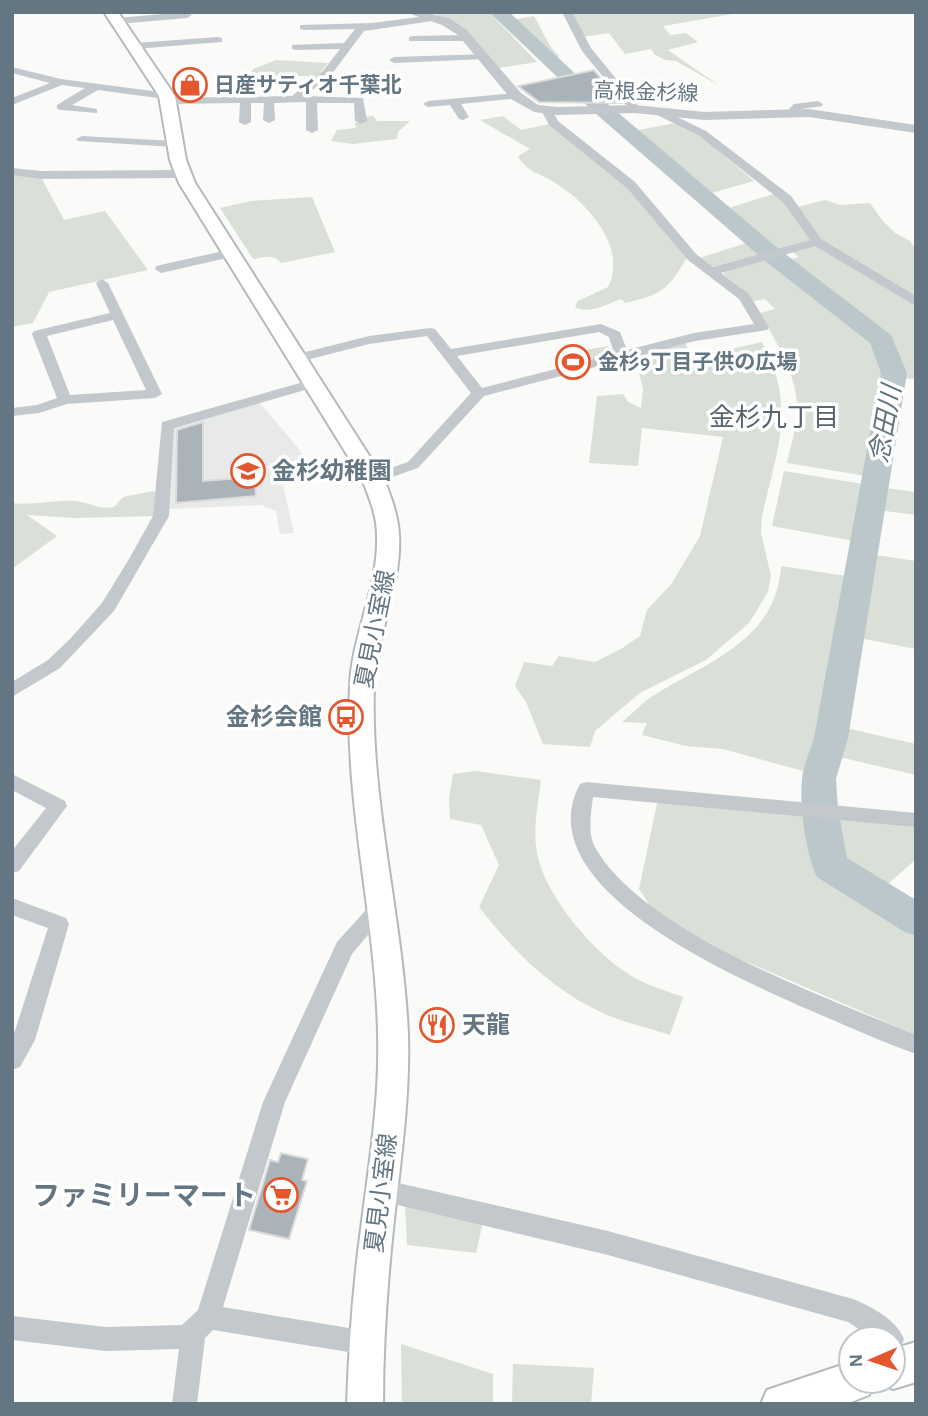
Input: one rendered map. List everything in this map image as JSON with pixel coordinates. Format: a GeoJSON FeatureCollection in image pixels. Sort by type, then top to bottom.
{"type":"FeatureCollection","features":[{"type":"Feature","properties":{"kind":"main road","name":"夏見小室線"},"geometry":{"type":"LineString","coordinates":[[114,17],[168,98],[183,174],[373,479],[383,502],[390,530],[386,573],[370,633],[362,683],[365,760],[391,992],[393,1036],[392,1100],[367,1343],[365,1404]]}},
{"type":"Feature","properties":{"kind":"main road"},"geometry":{"type":"LineString","coordinates":[[780,1404],[837,1387]]}},
{"type":"Feature","properties":{"kind":"street","name":"高根金杉線"},"geometry":{"type":"LineString","coordinates":[[411,12],[455,26],[516,96],[527,105],[552,111],[630,109],[705,116],[820,114],[916,128]]}},
{"type":"Feature","properties":{"kind":"street"},"geometry":{"type":"LineString","coordinates":[[567,12],[586,49],[630,109]]}},
{"type":"Feature","properties":{"kind":"street"},"geometry":{"type":"LineString","coordinates":[[320,15],[373,14],[387,25]]}},
{"type":"Feature","properties":{"kind":"street"},"geometry":{"type":"LineString","coordinates":[[114,17],[187,15]]}},
{"type":"Feature","properties":{"kind":"street"},"geometry":{"type":"LineString","coordinates":[[304,27],[387,25],[435,18]]}},
{"type":"Feature","properties":{"kind":"street"},"geometry":{"type":"LineString","coordinates":[[295,99],[327,73],[361,28],[372,26]]}},
{"type":"Feature","properties":{"kind":"street"},"geometry":{"type":"LineString","coordinates":[[413,39],[468,38]]}},
{"type":"Feature","properties":{"kind":"street"},"geometry":{"type":"LineString","coordinates":[[135,46],[218,40]]}},
{"type":"Feature","properties":{"kind":"street"},"geometry":{"type":"LineString","coordinates":[[296,47],[347,46]]}},
{"type":"Feature","properties":{"kind":"street"},"geometry":{"type":"LineString","coordinates":[[394,60],[484,57]]}},
{"type":"Feature","properties":{"kind":"street"},"geometry":{"type":"LineString","coordinates":[[12,70],[61,82],[168,98],[359,100],[360,121]]}},
{"type":"Feature","properties":{"kind":"street"},"geometry":{"type":"LineString","coordinates":[[12,102],[61,82]]}},
{"type":"Feature","properties":{"kind":"street"},"geometry":{"type":"LineString","coordinates":[[93,111],[61,107],[95,87]]}},
{"type":"Feature","properties":{"kind":"street"},"geometry":{"type":"LineString","coordinates":[[428,104],[516,96]]}},
{"type":"Feature","properties":{"kind":"street"},"geometry":{"type":"LineString","coordinates":[[269,99],[269,120]]}},
{"type":"Feature","properties":{"kind":"street"},"geometry":{"type":"LineString","coordinates":[[311,99],[312,130]]}},
{"type":"Feature","properties":{"kind":"street"},"geometry":{"type":"LineString","coordinates":[[245,122],[246,100]]}},
{"type":"Feature","properties":{"kind":"street"},"geometry":{"type":"LineString","coordinates":[[454,102],[463,117]]}},
{"type":"Feature","properties":{"kind":"street"},"geometry":{"type":"LineString","coordinates":[[791,113],[798,106],[818,104]]}},
{"type":"Feature","properties":{"kind":"street"},"geometry":{"type":"LineString","coordinates":[[373,479],[413,465],[479,393],[694,337],[762,327],[744,296],[692,257],[631,185],[553,123],[552,111]]}},
{"type":"Feature","properties":{"kind":"street"},"geometry":{"type":"LineString","coordinates":[[659,112],[702,133],[787,199],[817,242],[916,302]]}},
{"type":"Feature","properties":{"kind":"street"},"geometry":{"type":"LineString","coordinates":[[82,139],[175,144]]}},
{"type":"Feature","properties":{"kind":"street"},"geometry":{"type":"LineString","coordinates":[[12,171],[41,175],[183,174]]}},
{"type":"Feature","properties":{"kind":"street"},"geometry":{"type":"LineString","coordinates":[[713,271],[817,242]]}},
{"type":"Feature","properties":{"kind":"street"},"geometry":{"type":"LineString","coordinates":[[161,270],[232,253]]}},
{"type":"Feature","properties":{"kind":"street"},"geometry":{"type":"LineString","coordinates":[[12,412],[39,410],[65,400],[155,394],[102,283]]}},
{"type":"Feature","properties":{"kind":"street"},"geometry":{"type":"LineString","coordinates":[[65,400],[39,334],[118,315]]}},
{"type":"Feature","properties":{"kind":"street"},"geometry":{"type":"LineString","coordinates":[[446,354],[601,328],[615,335],[622,356]]}},
{"type":"Feature","properties":{"kind":"street"},"geometry":{"type":"LineString","coordinates":[[299,358],[369,340],[430,332],[479,393]]}},
{"type":"Feature","properties":{"kind":"street"},"geometry":{"type":"LineString","coordinates":[[12,691],[54,664],[76,643],[108,607],[137,559],[161,516],[167,425],[314,383]]}},
{"type":"Feature","properties":{"kind":"street"},"geometry":{"type":"LineString","coordinates":[[12,781],[58,806],[12,865]]}},
{"type":"Feature","properties":{"kind":"street"},"geometry":{"type":"LineString","coordinates":[[916,820],[586,789],[583,802],[586,850],[612,884],[651,918],[741,968],[916,1045]]}},
{"type":"Feature","properties":{"kind":"street"},"geometry":{"type":"LineString","coordinates":[[12,906],[59,924],[24,1041],[12,1060]]}},
{"type":"Feature","properties":{"kind":"street"},"geometry":{"type":"LineString","coordinates":[[184,1404],[200,1325],[274,1102],[344,948],[381,907]]}},
{"type":"Feature","properties":{"kind":"street"},"geometry":{"type":"LineString","coordinates":[[381,1190],[608,1243],[853,1311],[876,1325]]}},
{"type":"Feature","properties":{"kind":"street"},"geometry":{"type":"LineString","coordinates":[[12,1328],[106,1339],[183,1337],[200,1325],[367,1343]]}},
{"type":"Feature","properties":{"kind":"shaded area"},"geometry":{"type":"Polygon","coordinates":[[[431,12],[489,12],[537,62],[499,68],[463,27],[431,12]]]}},
{"type":"Feature","properties":{"kind":"shaded area"},"geometry":{"type":"Polygon","coordinates":[[[570,12],[744,12],[663,26],[670,35],[686,33],[698,42],[668,50],[720,86],[676,61],[665,60],[651,49],[625,54],[609,33],[583,37],[570,12]]]}},
{"type":"Feature","properties":{"kind":"shaded area"},"geometry":{"type":"Polygon","coordinates":[[[534,16],[548,43],[559,56],[555,64],[563,71],[572,72],[557,75],[506,21],[534,16]]]}},
{"type":"Feature","properties":{"kind":"shaded area"},"geometry":{"type":"Polygon","coordinates":[[[276,60],[328,63],[318,76],[250,76],[253,69],[276,60]]]}},
{"type":"Feature","properties":{"kind":"shaded area"},"geometry":{"type":"Polygon","coordinates":[[[373,116],[377,121],[410,121],[398,132],[397,139],[352,144],[331,141],[337,130],[356,128],[355,123],[363,122],[363,117],[373,116]]]}},
{"type":"Feature","properties":{"kind":"shaded area"},"geometry":{"type":"Polygon","coordinates":[[[503,116],[521,130],[549,124],[616,175],[687,257],[669,284],[638,300],[625,303],[621,299],[586,310],[575,307],[578,301],[608,287],[613,272],[609,243],[602,228],[581,203],[522,162],[518,156],[530,149],[480,120],[503,116]]]}},
{"type":"Feature","properties":{"kind":"shaded area"},"geometry":{"type":"Polygon","coordinates":[[[675,123],[697,133],[754,181],[701,196],[623,133],[675,123]]]}},
{"type":"Feature","properties":{"kind":"shaded area"},"geometry":{"type":"Polygon","coordinates":[[[12,174],[41,177],[64,220],[105,211],[148,270],[49,292],[33,323],[12,327],[12,174]]]}},
{"type":"Feature","properties":{"kind":"shaded area"},"geometry":{"type":"Polygon","coordinates":[[[774,194],[784,201],[811,240],[774,251],[719,211],[774,194]]]}},
{"type":"Feature","properties":{"kind":"shaded area"},"geometry":{"type":"Polygon","coordinates":[[[312,197],[335,252],[281,263],[272,257],[253,259],[220,208],[251,201],[312,197]]]}},
{"type":"Feature","properties":{"kind":"shaded area"},"geometry":{"type":"Polygon","coordinates":[[[825,200],[840,205],[870,203],[895,233],[910,241],[916,250],[916,300],[819,242],[798,207],[825,200]]]}},
{"type":"Feature","properties":{"kind":"shaded area"},"geometry":{"type":"Polygon","coordinates":[[[750,242],[764,253],[712,267],[699,258],[750,242]]]}},
{"type":"Feature","properties":{"kind":"shaded area"},"geometry":{"type":"Polygon","coordinates":[[[815,244],[916,306],[916,379],[899,378],[883,336],[783,261],[799,257],[791,251],[815,244]]]}},
{"type":"Feature","properties":{"kind":"shaded area"},"geometry":{"type":"Polygon","coordinates":[[[769,257],[875,339],[890,373],[872,477],[787,463],[796,421],[797,401],[786,361],[760,313],[775,309],[765,299],[753,301],[750,295],[723,274],[730,268],[769,257]]]}},
{"type":"Feature","properties":{"kind":"shaded area"},"geometry":{"type":"Polygon","coordinates":[[[685,342],[694,362],[733,358],[731,349],[762,342],[773,365],[779,387],[781,428],[762,516],[761,533],[771,576],[768,592],[749,623],[706,660],[640,693],[595,731],[590,747],[543,744],[526,702],[515,686],[524,662],[552,666],[559,656],[595,662],[640,636],[647,610],[672,583],[700,536],[723,437],[642,428],[638,466],[589,463],[597,396],[623,394],[628,402],[641,408],[643,389],[635,355],[685,342]]]}},
{"type":"Feature","properties":{"kind":"shaded area","name":"金杉9丁目子供の広場"},"geometry":{"type":"Polygon","coordinates":[[[608,346],[610,349],[607,356],[565,368],[556,355],[608,346]]]}},
{"type":"Feature","properties":{"kind":"shaded area","name":"金杉幼稚園"},"geometry":{"type":"Polygon","coordinates":[[[259,402],[299,449],[309,467],[343,460],[347,467],[312,474],[310,479],[283,485],[294,533],[280,534],[276,511],[261,505],[167,509],[169,427],[259,402]]]}},
{"type":"Feature","properties":{"kind":"shaded area"},"geometry":{"type":"Polygon","coordinates":[[[784,471],[869,485],[859,542],[772,526],[784,471]]]}},
{"type":"Feature","properties":{"kind":"shaded area"},"geometry":{"type":"Polygon","coordinates":[[[879,487],[916,492],[916,515],[877,510],[879,487]]]}},
{"type":"Feature","properties":{"kind":"shaded area"},"geometry":{"type":"Polygon","coordinates":[[[153,491],[157,494],[155,516],[75,518],[27,515],[57,536],[12,569],[12,503],[73,501],[99,507],[114,507],[123,497],[153,491]]]}},
{"type":"Feature","properties":{"kind":"shaded area"},"geometry":{"type":"Polygon","coordinates":[[[869,554],[916,561],[916,649],[854,637],[869,554]]]}},
{"type":"Feature","properties":{"kind":"shaded area"},"geometry":{"type":"Polygon","coordinates":[[[781,566],[853,577],[825,736],[814,774],[723,749],[686,746],[642,735],[647,723],[622,722],[651,697],[735,647],[752,631],[767,613],[776,592],[781,566]]]}},
{"type":"Feature","properties":{"kind":"shaded area"},"geometry":{"type":"Polygon","coordinates":[[[841,727],[916,744],[916,775],[835,756],[841,727]]]}},
{"type":"Feature","properties":{"kind":"shaded area"},"geometry":{"type":"Polygon","coordinates":[[[475,771],[541,780],[536,841],[545,878],[580,931],[611,961],[643,982],[683,997],[670,1035],[607,1015],[569,994],[521,955],[479,907],[499,865],[481,825],[450,819],[449,799],[453,774],[475,771]]]}},
{"type":"Feature","properties":{"kind":"shaded area"},"geometry":{"type":"Polygon","coordinates":[[[658,799],[815,813],[827,871],[916,927],[916,1035],[742,960],[655,913],[639,889],[658,799]]]}},
{"type":"Feature","properties":{"kind":"shaded area"},"geometry":{"type":"Polygon","coordinates":[[[826,813],[916,824],[916,859],[880,891],[836,863],[826,813]]]}},
{"type":"Feature","properties":{"kind":"shaded area"},"geometry":{"type":"Polygon","coordinates":[[[405,1202],[483,1222],[476,1253],[407,1245],[405,1202]]]}},
{"type":"Feature","properties":{"kind":"shaded area"},"geometry":{"type":"Polygon","coordinates":[[[401,1344],[493,1374],[493,1404],[402,1404],[401,1344]]]}},
{"type":"Feature","properties":{"kind":"shaded area"},"geometry":{"type":"Polygon","coordinates":[[[513,1364],[594,1368],[591,1404],[512,1404],[513,1364]]]}},
{"type":"Feature","properties":{"kind":"building"},"geometry":{"type":"Polygon","coordinates":[[[594,70],[621,103],[539,102],[518,86],[594,70]]]}},
{"type":"Feature","properties":{"kind":"building"},"geometry":{"type":"Polygon","coordinates":[[[203,422],[203,481],[255,477],[256,496],[176,503],[177,430],[203,422]]]}},
{"type":"Feature","properties":{"kind":"building"},"geometry":{"type":"Polygon","coordinates":[[[281,1153],[308,1159],[302,1180],[307,1181],[289,1239],[249,1230],[270,1160],[278,1162],[281,1153]]]}},
{"type":"Feature","properties":{"kind":"waterway","name":"念田川"},"geometry":{"type":"LineString","coordinates":[[498,12],[602,109],[772,255],[882,340],[894,373],[831,738],[819,779],[820,809],[830,866],[916,920]]}},
{"type":"Feature","properties":{"kind":"place","name":"日産サティオ千葉北"},"geometry":{"type":"Point","coordinates":[190,85]}},
{"type":"Feature","properties":{"kind":"place","name":"金杉9丁目子供の広場"},"geometry":{"type":"Point","coordinates":[573,362]}},
{"type":"Feature","properties":{"kind":"place","name":"金杉幼稚園"},"geometry":{"type":"Point","coordinates":[248,471]}},
{"type":"Feature","properties":{"kind":"place","name":"金杉会館"},"geometry":{"type":"Point","coordinates":[346,717]}},
{"type":"Feature","properties":{"kind":"place","name":"天龍"},"geometry":{"type":"Point","coordinates":[437,1025]}},
{"type":"Feature","properties":{"kind":"place","name":"ファミリーマート"},"geometry":{"type":"Point","coordinates":[281,1195]}},
{"type":"Feature","properties":{"kind":"district","name":"金杉九丁目"},"geometry":{"type":"Point","coordinates":[774,417]}}]}
